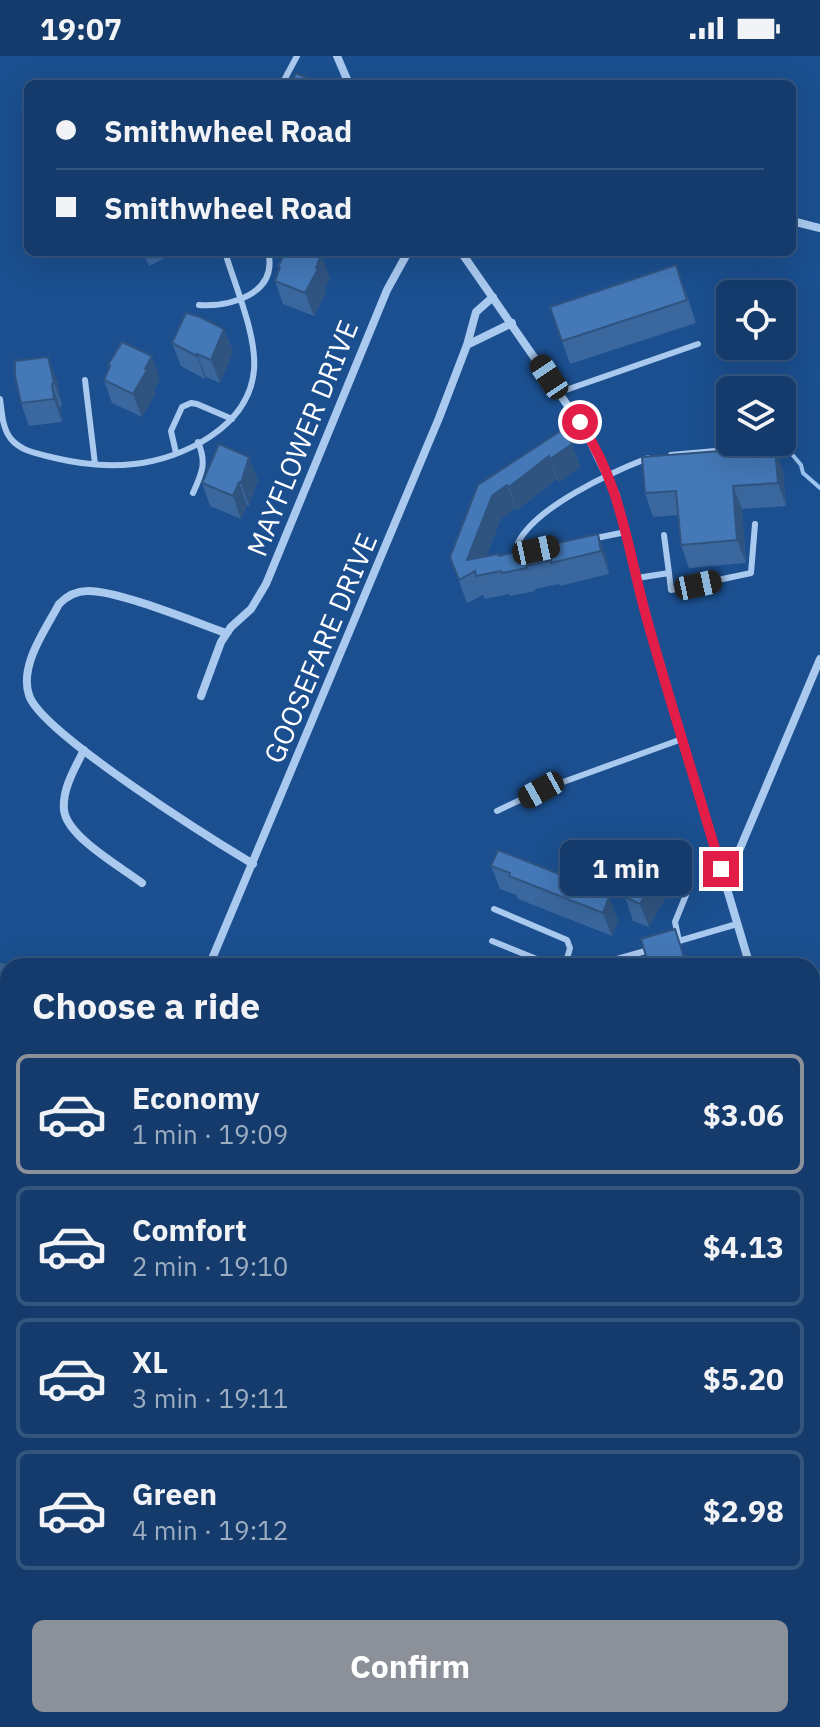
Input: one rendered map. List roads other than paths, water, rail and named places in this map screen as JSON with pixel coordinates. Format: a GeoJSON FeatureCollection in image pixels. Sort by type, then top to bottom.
{"type":"FeatureCollection","features":[{"type":"Feature","properties":{"kind":"street"},"geometry":{"type":"LineString","coordinates":[[337,56],[347,80]]}},
{"type":"Feature","properties":{"kind":"street"},"geometry":{"type":"LineString","coordinates":[[796,222],[820,228]]}},
{"type":"Feature","properties":{"kind":"street","name":"MAYFLOWER DRIVE"},"geometry":{"type":"LineString","coordinates":[[201,696],[226,633],[251,609],[266,584],[387,290],[406,256]]}},
{"type":"Feature","properties":{"kind":"street"},"geometry":{"type":"LineString","coordinates":[[464,256],[586,432],[622,511],[637,578],[682,739],[748,958]]}},
{"type":"Feature","properties":{"kind":"street","name":"GOOSEFARE DRIVE"},"geometry":{"type":"LineString","coordinates":[[212,958],[439,418],[476,312],[493,297]]}},
{"type":"Feature","properties":{"kind":"street"},"geometry":{"type":"LineString","coordinates":[[467,345],[512,323]]}},
{"type":"Feature","properties":{"kind":"street"},"geometry":{"type":"LineString","coordinates":[[226,633],[104,592],[79,592],[66,597],[59,604],[29,665],[27,680],[29,696],[46,720],[84,750],[253,864]]}},
{"type":"Feature","properties":{"kind":"street"},"geometry":{"type":"LineString","coordinates":[[721,869],[736,858],[820,659]]}},
{"type":"Feature","properties":{"kind":"street"},"geometry":{"type":"LineString","coordinates":[[84,750],[65,794],[67,823],[142,883]]}},
{"type":"Feature","properties":{"kind":"lane"},"geometry":{"type":"LineString","coordinates":[[284,80],[297,56]]}},
{"type":"Feature","properties":{"kind":"lane"},"geometry":{"type":"LineString","coordinates":[[0,399],[4,427],[17,445],[30,452],[95,464],[132,465],[176,453],[220,431],[246,397],[254,370],[252,342],[226,256]]}},
{"type":"Feature","properties":{"kind":"lane"},"geometry":{"type":"LineString","coordinates":[[199,305],[215,306],[258,290],[270,264],[269,256]]}},
{"type":"Feature","properties":{"kind":"lane"},"geometry":{"type":"LineString","coordinates":[[560,392],[698,344]]}},
{"type":"Feature","properties":{"kind":"lane"},"geometry":{"type":"LineString","coordinates":[[85,380],[95,464]]}},
{"type":"Feature","properties":{"kind":"lane"},"geometry":{"type":"LineString","coordinates":[[176,453],[171,431],[182,407],[197,404],[232,419]]}},
{"type":"Feature","properties":{"kind":"lane"},"geometry":{"type":"LineString","coordinates":[[193,493],[205,458],[198,442]]}},
{"type":"Feature","properties":{"kind":"lane"},"geometry":{"type":"LineString","coordinates":[[536,550],[519,547],[527,528],[607,474],[649,458],[716,451]]}},
{"type":"Feature","properties":{"kind":"lane"},"geometry":{"type":"LineString","coordinates":[[664,535],[671,590],[751,573],[755,524]]}},
{"type":"Feature","properties":{"kind":"lane"},"geometry":{"type":"LineString","coordinates":[[581,541],[626,532]]}},
{"type":"Feature","properties":{"kind":"lane"},"geometry":{"type":"LineString","coordinates":[[637,578],[669,573]]}},
{"type":"Feature","properties":{"kind":"lane"},"geometry":{"type":"LineString","coordinates":[[497,811],[541,790],[682,739]]}},
{"type":"Feature","properties":{"kind":"lane"},"geometry":{"type":"LineString","coordinates":[[679,941],[675,922],[686,895]]}},
{"type":"Feature","properties":{"kind":"lane"},"geometry":{"type":"LineString","coordinates":[[494,909],[567,940],[570,948],[567,958]]}},
{"type":"Feature","properties":{"kind":"lane"},"geometry":{"type":"LineString","coordinates":[[621,958],[737,924]]}},
{"type":"Feature","properties":{"kind":"lane"},"geometry":{"type":"LineString","coordinates":[[492,941],[534,958]]}},
{"type":"Feature","properties":{"kind":"waterway"},"geometry":{"type":"LineString","coordinates":[[794,456],[803,473],[820,488]]}}]}
